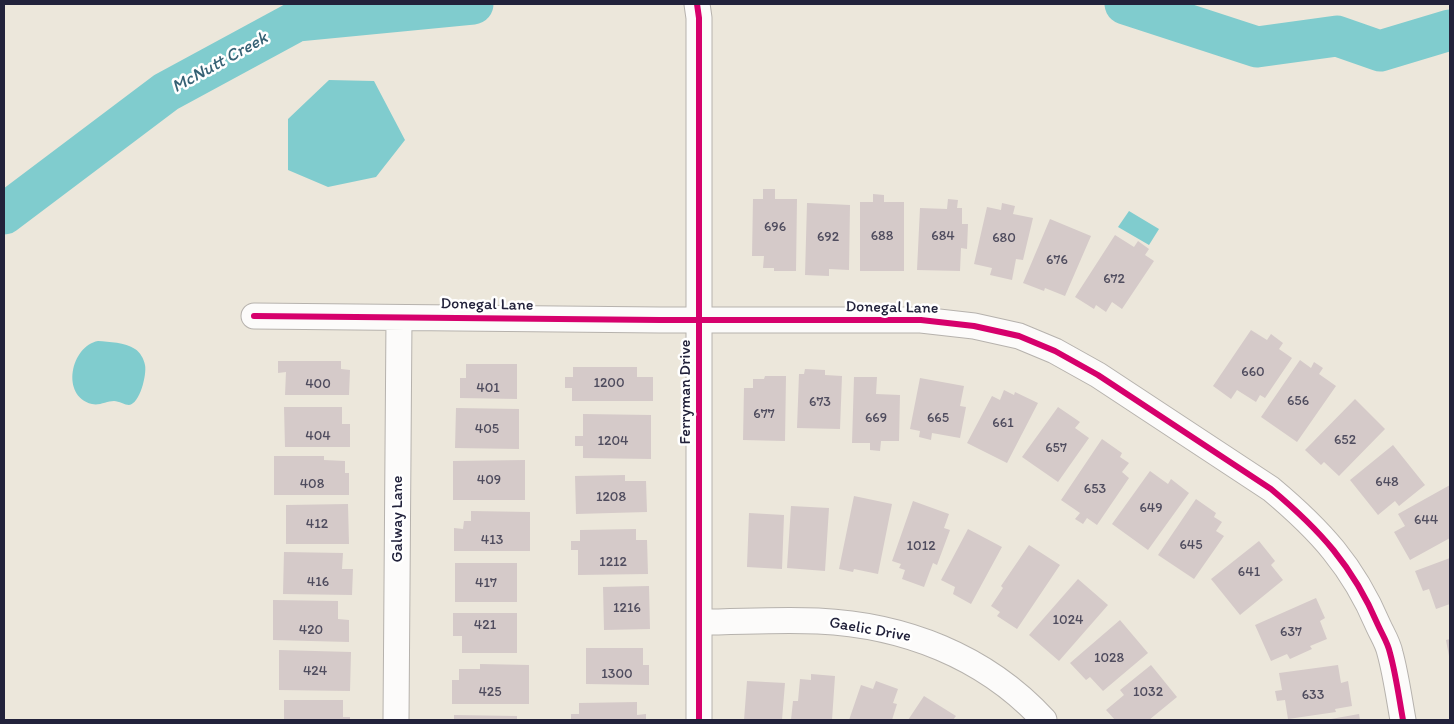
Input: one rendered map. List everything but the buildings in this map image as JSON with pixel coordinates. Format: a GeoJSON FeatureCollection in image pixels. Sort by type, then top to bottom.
{"type":"FeatureCollection","features":[{"type":"Feature","properties":{"kind":"street","name":"Ferryman Drive"},"geometry":{"type":"LineString","coordinates":[[697,4],[699,18],[699,720]]}},
{"type":"Feature","properties":{"kind":"street","name":"Donegal Lane"},"geometry":{"type":"LineString","coordinates":[[254,316],[922,320],[974,326],[1018,336],[1055,351],[1098,374],[1271,489],[1293,507],[1328,542],[1354,576],[1369,603],[1390,652],[1403,720]]}},
{"type":"Feature","properties":{"kind":"street","name":"Galway Lane"},"geometry":{"type":"LineString","coordinates":[[396,720],[399,318]]}},
{"type":"Feature","properties":{"kind":"street","name":"Gaelic Drive"},"geometry":{"type":"LineString","coordinates":[[700,622],[818,621],[866,626],[898,632],[930,642],[960,656],[997,678],[1031,706],[1044,720]]}},
{"type":"Feature","properties":{"kind":"water"},"geometry":{"type":"Polygon","coordinates":[[[329,80],[374,81],[405,140],[376,177],[328,187],[288,170],[288,119],[329,80]]]}},
{"type":"Feature","properties":{"kind":"water"},"geometry":{"type":"Polygon","coordinates":[[[1129,211],[1159,229],[1149,245],[1118,227],[1129,211]]]}},
{"type":"Feature","properties":{"kind":"water"},"geometry":{"type":"Polygon","coordinates":[[[98,341],[127,345],[137,350],[142,356],[145,365],[145,375],[142,388],[133,403],[127,405],[114,401],[92,404],[82,399],[76,391],[73,382],[73,371],[76,361],[81,352],[89,345],[98,341]]]}},
{"type":"Feature","properties":{"kind":"waterway","name":"McNutt Creek"},"geometry":{"type":"LineString","coordinates":[[4,214],[166,92],[297,21],[473,4]]}},
{"type":"Feature","properties":{"kind":"waterway","name":"McNutt Creek"},"geometry":{"type":"LineString","coordinates":[[1125,4],[1257,47],[1337,36],[1380,51],[1450,30]]}},
{"type":"Feature","properties":{"kind":"cycle path"},"geometry":{"type":"LineString","coordinates":[[697,4],[699,18],[699,720]]}},
{"type":"Feature","properties":{"kind":"cycle path"},"geometry":{"type":"LineString","coordinates":[[254,316],[660,320],[921,320],[974,326],[1019,336],[1055,351],[1098,375],[1271,489],[1305,519],[1334,550],[1358,585],[1368,604],[1389,649],[1403,720]]}}]}
